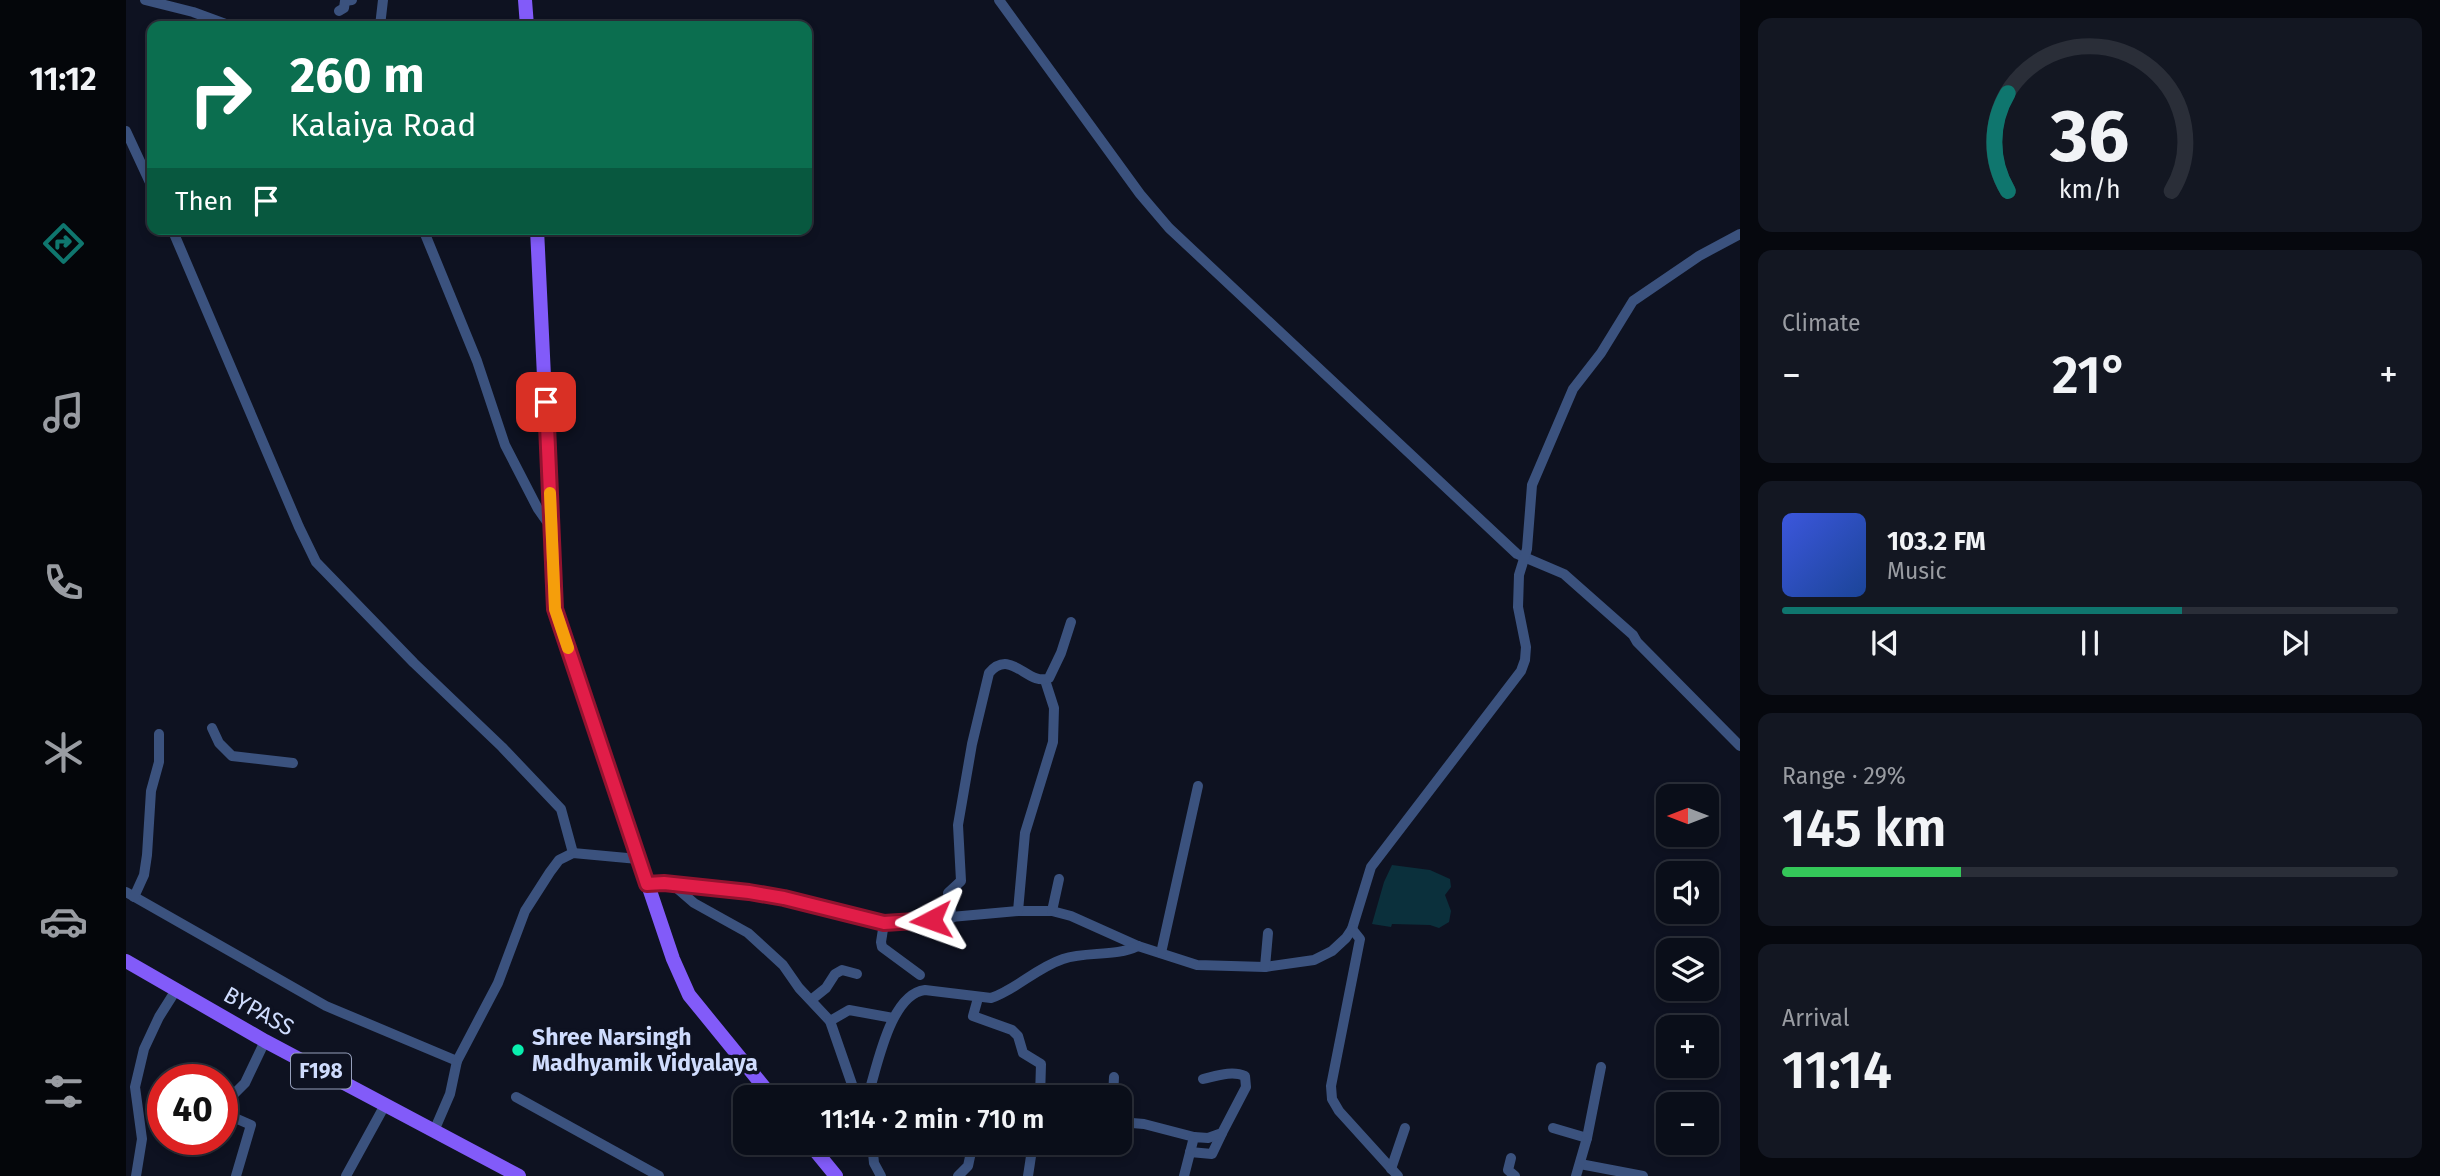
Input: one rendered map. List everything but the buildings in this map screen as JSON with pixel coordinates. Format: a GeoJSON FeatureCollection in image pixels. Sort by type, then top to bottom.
{"type":"FeatureCollection","features":[{"type":"Feature","properties":{"kind":"main road"},"geometry":{"type":"LineString","coordinates":[[525,0],[527,21]]}},
{"type":"Feature","properties":{"kind":"main road"},"geometry":{"type":"LineString","coordinates":[[537,235],[555,609],[638,859],[689,995],[762,1085]]}},
{"type":"Feature","properties":{"kind":"main road","name":"BYPASS"},"geometry":{"type":"LineString","coordinates":[[126,961],[265,1041],[519,1176]]}},
{"type":"Feature","properties":{"kind":"main road"},"geometry":{"type":"LineString","coordinates":[[819,1155],[836,1176]]}},
{"type":"Feature","properties":{"kind":"street"},"geometry":{"type":"LineString","coordinates":[[145,0],[217,21]]}},
{"type":"Feature","properties":{"kind":"street"},"geometry":{"type":"LineString","coordinates":[[339,11],[344,8],[345,1],[352,0]]}},
{"type":"Feature","properties":{"kind":"street"},"geometry":{"type":"LineString","coordinates":[[381,21],[383,0]]}},
{"type":"Feature","properties":{"kind":"street"},"geometry":{"type":"LineString","coordinates":[[999,0],[1140,194],[1169,228],[1517,554],[1564,574],[1577,583],[1633,635],[1740,746]]}},
{"type":"Feature","properties":{"kind":"street"},"geometry":{"type":"LineString","coordinates":[[126,131],[147,176]]}},
{"type":"Feature","properties":{"kind":"street"},"geometry":{"type":"LineString","coordinates":[[647,884],[672,884],[784,898],[884,923],[1018,911],[1052,911],[1071,916],[1138,946],[1197,965],[1265,967],[1314,960],[1332,951],[1352,929],[1371,867],[1521,671],[1525,660],[1525,647],[1518,607],[1519,575],[1529,531],[1532,485],[1573,389],[1601,353],[1633,301],[1699,256],[1740,233]]}},
{"type":"Feature","properties":{"kind":"street"},"geometry":{"type":"LineString","coordinates":[[175,235],[299,527],[317,562],[561,809],[573,853]]}},
{"type":"Feature","properties":{"kind":"street"},"geometry":{"type":"LineString","coordinates":[[425,235],[477,361],[505,445],[537,509],[552,529]]}},
{"type":"Feature","properties":{"kind":"street"},"geometry":{"type":"LineString","coordinates":[[1045,680],[1049,678],[1061,653],[1071,622]]}},
{"type":"Feature","properties":{"kind":"street"},"geometry":{"type":"LineString","coordinates":[[952,918],[947,892],[961,881],[958,825],[972,744],[989,673],[996,665],[1002,664],[1011,665],[1045,680],[1054,708],[1053,742],[1025,833],[1018,911]]}},
{"type":"Feature","properties":{"kind":"street"},"geometry":{"type":"LineString","coordinates":[[212,728],[219,743],[232,756],[293,763]]}},
{"type":"Feature","properties":{"kind":"street"},"geometry":{"type":"LineString","coordinates":[[159,734],[159,762],[151,791],[144,875],[130,894],[326,1006],[457,1061]]}},
{"type":"Feature","properties":{"kind":"street"},"geometry":{"type":"LineString","coordinates":[[1161,953],[1198,786]]}},
{"type":"Feature","properties":{"kind":"street"},"geometry":{"type":"LineString","coordinates":[[434,1131],[450,1094],[457,1061],[498,983],[525,911],[559,860],[573,853],[638,859]]}},
{"type":"Feature","properties":{"kind":"street"},"geometry":{"type":"LineString","coordinates":[[1052,911],[1059,879]]}},
{"type":"Feature","properties":{"kind":"street"},"geometry":{"type":"LineString","coordinates":[[672,884],[694,902],[748,933],[770,951],[831,1021],[852,1085]]}},
{"type":"Feature","properties":{"kind":"street"},"geometry":{"type":"LineString","coordinates":[[884,923],[882,947],[920,975]]}},
{"type":"Feature","properties":{"kind":"street"},"geometry":{"type":"LineString","coordinates":[[1352,929],[1360,939],[1331,1086],[1332,1099],[1339,1111],[1394,1173]]}},
{"type":"Feature","properties":{"kind":"street"},"geometry":{"type":"LineString","coordinates":[[1265,967],[1268,933]]}},
{"type":"Feature","properties":{"kind":"street"},"geometry":{"type":"LineString","coordinates":[[871,1085],[893,1018],[916,991],[991,998],[1000,995],[1036,970],[1063,958],[1129,950],[1138,946]]}},
{"type":"Feature","properties":{"kind":"street"},"geometry":{"type":"LineString","coordinates":[[810,1000],[826,988],[835,974],[842,970],[857,974]]}},
{"type":"Feature","properties":{"kind":"street"},"geometry":{"type":"LineString","coordinates":[[136,1176],[142,1139],[135,1087],[144,1049],[176,990]]}},
{"type":"Feature","properties":{"kind":"street"},"geometry":{"type":"LineString","coordinates":[[978,998],[973,1016],[1012,1030],[1018,1036],[1023,1053],[1041,1064],[1040,1085]]}},
{"type":"Feature","properties":{"kind":"street"},"geometry":{"type":"LineString","coordinates":[[831,1021],[849,1010],[893,1018]]}},
{"type":"Feature","properties":{"kind":"street"},"geometry":{"type":"LineString","coordinates":[[236,1176],[251,1125],[234,1118],[222,1106],[245,1083],[265,1041]]}},
{"type":"Feature","properties":{"kind":"street"},"geometry":{"type":"LineString","coordinates":[[1576,1176],[1587,1138],[1601,1067]]}},
{"type":"Feature","properties":{"kind":"street"},"geometry":{"type":"LineString","coordinates":[[1190,1152],[1215,1153],[1222,1133],[1246,1087],[1245,1076],[1237,1073],[1203,1079]]}},
{"type":"Feature","properties":{"kind":"street"},"geometry":{"type":"LineString","coordinates":[[1114,1077],[1114,1085]]}},
{"type":"Feature","properties":{"kind":"street"},"geometry":{"type":"LineString","coordinates":[[516,1097],[659,1176]]}},
{"type":"Feature","properties":{"kind":"street"},"geometry":{"type":"LineString","coordinates":[[346,1176],[386,1105]]}},
{"type":"Feature","properties":{"kind":"street"},"geometry":{"type":"LineString","coordinates":[[1132,1123],[1194,1137],[1208,1138],[1222,1133]]}},
{"type":"Feature","properties":{"kind":"street"},"geometry":{"type":"LineString","coordinates":[[1394,1173],[1405,1128]]}},
{"type":"Feature","properties":{"kind":"street"},"geometry":{"type":"LineString","coordinates":[[1553,1128],[1587,1138]]}},
{"type":"Feature","properties":{"kind":"street"},"geometry":{"type":"LineString","coordinates":[[1184,1176],[1194,1137]]}},
{"type":"Feature","properties":{"kind":"street"},"geometry":{"type":"LineString","coordinates":[[873,1155],[881,1176]]}},
{"type":"Feature","properties":{"kind":"street"},"geometry":{"type":"LineString","coordinates":[[958,1176],[968,1166],[970,1155]]}},
{"type":"Feature","properties":{"kind":"street"},"geometry":{"type":"LineString","coordinates":[[1028,1176],[1031,1155]]}},
{"type":"Feature","properties":{"kind":"street"},"geometry":{"type":"LineString","coordinates":[[1511,1158],[1508,1170],[1515,1176]]}},
{"type":"Feature","properties":{"kind":"street"},"geometry":{"type":"LineString","coordinates":[[1580,1164],[1643,1176]]}},
{"type":"Feature","properties":{"kind":"water"},"geometry":{"type":"Polygon","coordinates":[[[1392,865],[1430,870],[1450,879],[1451,887],[1445,895],[1451,911],[1449,922],[1439,928],[1430,925],[1392,924],[1391,927],[1372,924],[1384,882],[1392,865]]]}},
{"type":"Feature","properties":{"kind":"slow traffic"},"geometry":{"type":"LineString","coordinates":[[550,493],[555,609],[568,648]]}},
{"type":"Feature","properties":{"kind":"place","name":"Shree Narsingh Madhyamik Vidyalaya"},"geometry":{"type":"Point","coordinates":[518,1050]}},
{"type":"Feature","properties":{"kind":"route"},"geometry":{"type":"LineString","coordinates":[[546,402],[555,609],[647,884],[664,883],[749,892],[884,923],[931,920]]}}]}
